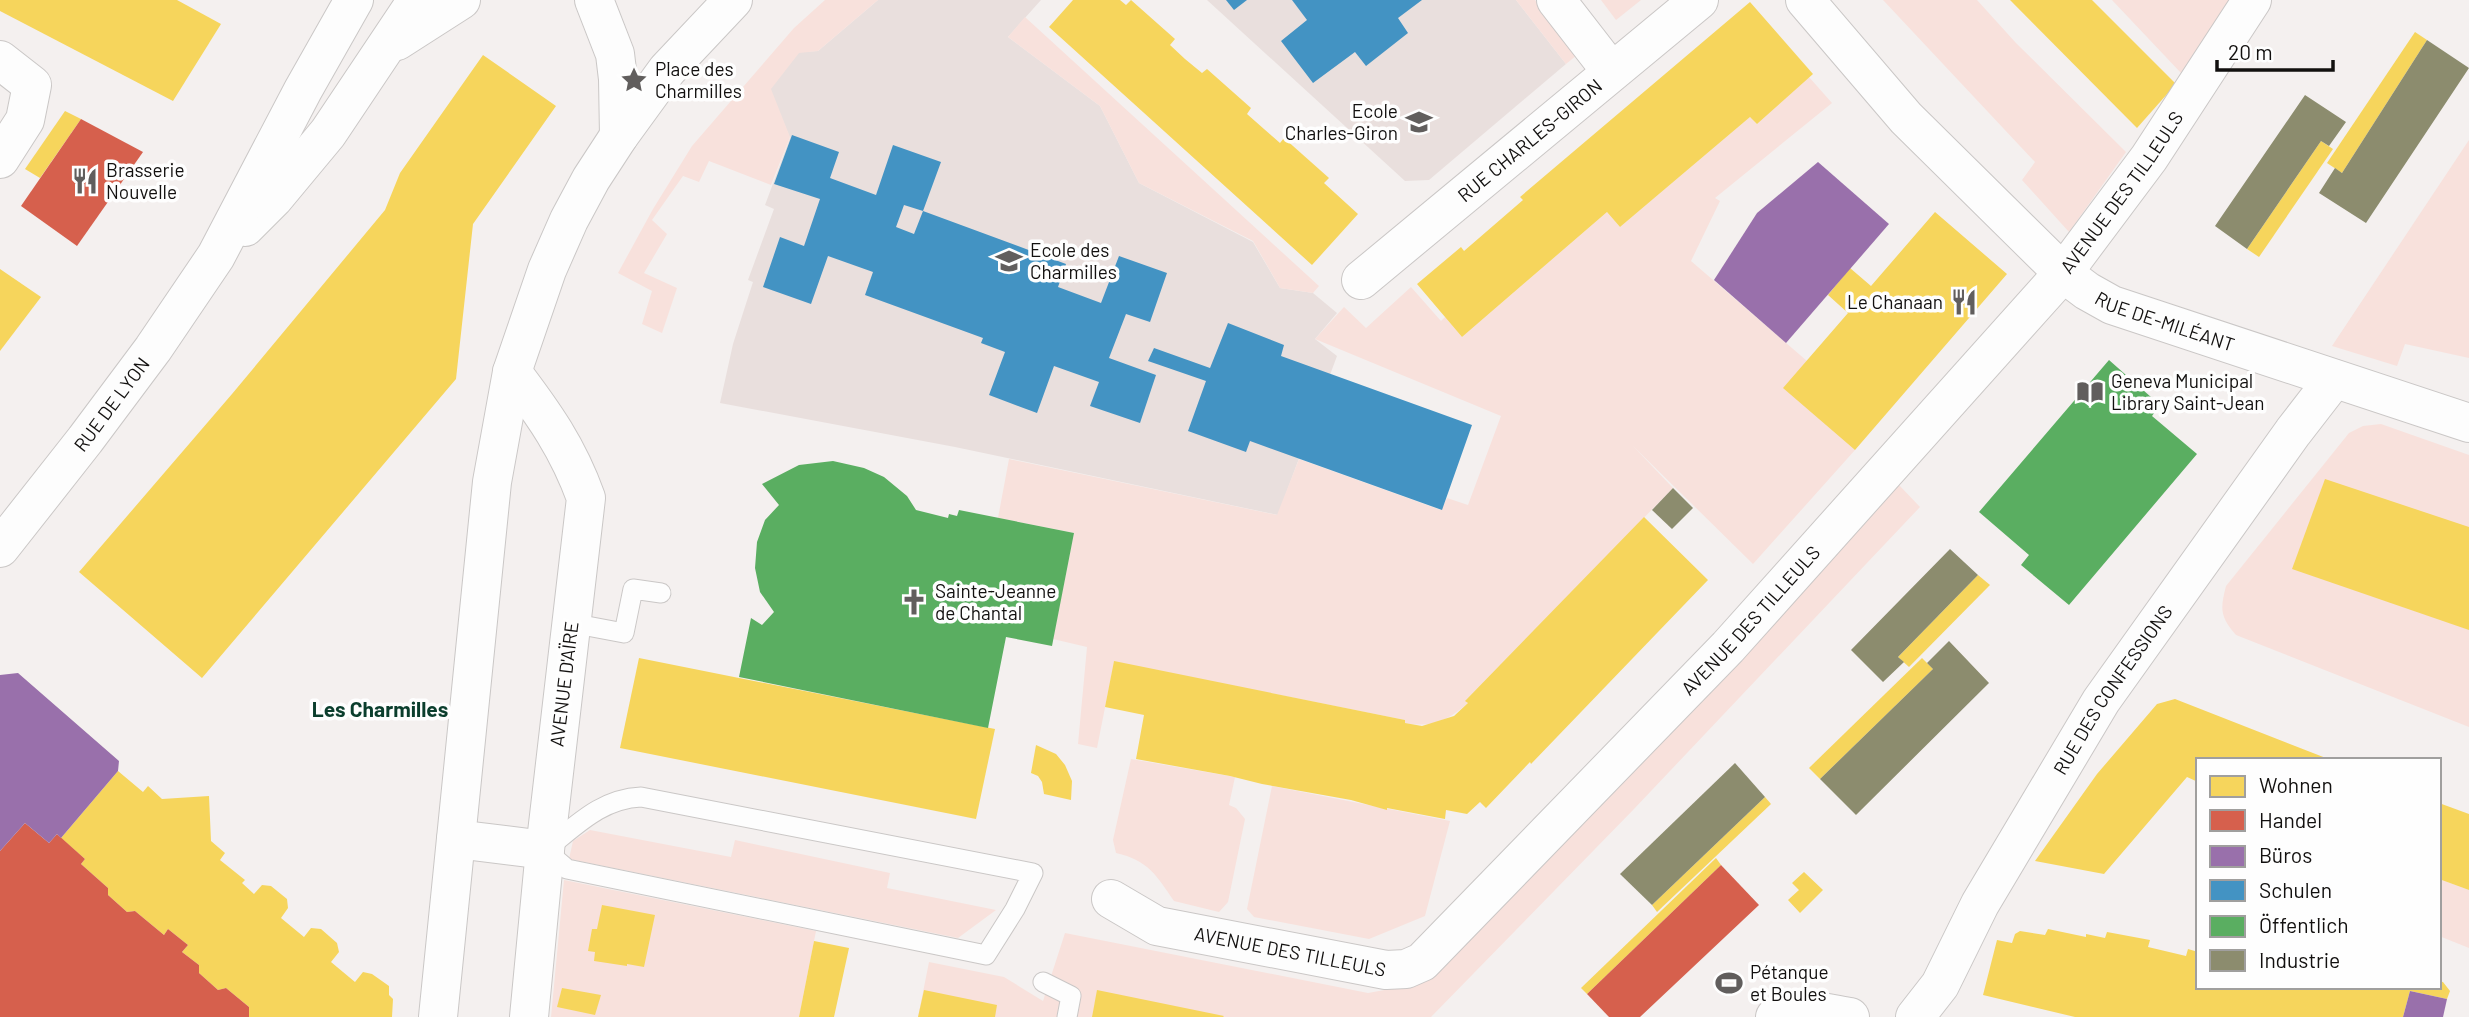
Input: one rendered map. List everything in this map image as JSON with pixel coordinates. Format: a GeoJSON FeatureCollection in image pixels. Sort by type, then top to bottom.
{"type":"FeatureCollection","features":[{"type":"Feature","properties":{"kind":"street","name":"RUE DE LYON"},"geometry":{"type":"LineString","coordinates":[[0,548],[153,349],[216,256],[303,90],[354,0]]}},
{"type":"Feature","properties":{"kind":"street","name":"RUE DE LYON"},"geometry":{"type":"LineString","coordinates":[[216,256],[274,198],[328,133],[417,0]]}},
{"type":"Feature","properties":{"kind":"street"},"geometry":{"type":"LineString","coordinates":[[383,50],[461,0]]}},
{"type":"Feature","properties":{"kind":"street"},"geometry":{"type":"LineString","coordinates":[[594,0],[615,54],[619,135]]}},
{"type":"Feature","properties":{"kind":"street"},"geometry":{"type":"LineString","coordinates":[[438,1017],[492,482],[512,372],[547,270],[569,220],[619,135],[667,70],[733,0]]}},
{"type":"Feature","properties":{"kind":"street"},"geometry":{"type":"LineString","coordinates":[[1556,0],[1611,71]]}},
{"type":"Feature","properties":{"kind":"street","name":"RUE CHARLES-GIRON"},"geometry":{"type":"LineString","coordinates":[[1362,280],[1699,0]]}},
{"type":"Feature","properties":{"kind":"street","name":"RUE DE-MILÉANT"},"geometry":{"type":"LineString","coordinates":[[1805,0],[1906,118],[2063,273],[2087,291],[2112,305],[2469,423]]}},
{"type":"Feature","properties":{"kind":"street","name":"AVENUE DES TILLEULS"},"geometry":{"type":"LineString","coordinates":[[1111,899],[1157,926],[1387,970],[1406,969],[1422,962],[1728,647],[2063,273],[2149,158],[2252,0]]}},
{"type":"Feature","properties":{"kind":"street"},"geometry":{"type":"LineString","coordinates":[[0,60],[32,85],[24,121],[0,159]]}},
{"type":"Feature","properties":{"kind":"street","name":"AVENUE D'AÏRE"},"geometry":{"type":"LineString","coordinates":[[512,372],[561,441],[574,464],[586,498],[545,850],[529,1017]]}},
{"type":"Feature","properties":{"kind":"street","name":"RUE DES CONFESSIONS"},"geometry":{"type":"LineString","coordinates":[[1915,1017],[1940,985],[1980,904],[2101,701],[2285,443],[2334,379]]}},
{"type":"Feature","properties":{"kind":"street"},"geometry":{"type":"LineString","coordinates":[[456,839],[545,850]]}},
{"type":"Feature","properties":{"kind":"street"},"geometry":{"type":"LineString","coordinates":[[1775,1017],[1782,1013],[1810,1010],[1850,1017]]}},
{"type":"Feature","properties":{"kind":"lane"},"geometry":{"type":"LineString","coordinates":[[571,623],[624,633],[633,589],[661,593]]}},
{"type":"Feature","properties":{"kind":"lane"},"geometry":{"type":"LineString","coordinates":[[623,797],[641,797],[1034,873],[986,956],[567,869],[545,850],[606,803],[623,797]]}},
{"type":"Feature","properties":{"kind":"lane"},"geometry":{"type":"LineString","coordinates":[[1043,982],[1071,996],[1067,1017]]}},
{"type":"Feature","properties":{"kind":"shaded area"},"geometry":{"type":"Polygon","coordinates":[[[825,0],[878,0],[818,51],[799,53],[771,89],[790,137],[771,185],[709,161],[699,182],[683,176],[652,220],[667,234],[644,273],[677,288],[662,333],[642,324],[652,291],[618,273],[653,209],[692,146],[794,28],[825,0]]]}},
{"type":"Feature","properties":{"kind":"shaded area","name":"Ecole des Charmilles"},"geometry":{"type":"Polygon","coordinates":[[[878,0],[1041,0],[1008,37],[1100,106],[1139,183],[1253,242],[1280,288],[1313,293],[1337,313],[1315,339],[1337,356],[1278,515],[955,447],[720,403],[733,344],[753,282],[748,280],[774,209],[765,205],[790,138],[770,89],[799,52],[818,51],[878,0]]]}},
{"type":"Feature","properties":{"kind":"shaded area","name":"Ecole Charles-Giron"},"geometry":{"type":"Polygon","coordinates":[[[1207,0],[1516,0],[1566,64],[1429,180],[1405,181],[1207,0]]]}},
{"type":"Feature","properties":{"kind":"shaded area"},"geometry":{"type":"Polygon","coordinates":[[[1516,0],[1535,0],[1577,55],[1566,64],[1516,0]]]}},
{"type":"Feature","properties":{"kind":"shaded area"},"geometry":{"type":"Polygon","coordinates":[[[1601,0],[1641,0],[1616,20],[1601,0]]]}},
{"type":"Feature","properties":{"kind":"shaded area"},"geometry":{"type":"Polygon","coordinates":[[[1883,0],[1977,0],[2016,43],[2126,152],[2069,232],[2022,180],[2035,162],[1883,0]]]}},
{"type":"Feature","properties":{"kind":"shaded area"},"geometry":{"type":"Polygon","coordinates":[[[2112,0],[2230,0],[2182,74],[2112,0]]]}},
{"type":"Feature","properties":{"kind":"shaded area"},"geometry":{"type":"Polygon","coordinates":[[[1025,17],[1319,286],[1313,293],[1280,288],[1253,241],[1139,183],[1100,106],[1008,37],[1025,17]]]}},
{"type":"Feature","properties":{"kind":"shaded area"},"geometry":{"type":"Polygon","coordinates":[[[1809,77],[1832,103],[1715,198],[1720,201],[1691,261],[1807,361],[1784,388],[1855,450],[1753,564],[1633,446],[1673,488],[1466,700],[1468,703],[1446,719],[1423,725],[1405,723],[1405,720],[1114,662],[1097,748],[1078,744],[1087,647],[1053,639],[1074,533],[998,518],[1009,459],[1277,515],[1299,459],[1441,510],[1447,498],[1468,505],[1501,416],[1315,339],[1344,307],[1366,328],[1411,287],[1441,321],[1445,317],[1462,337],[1607,212],[1620,227],[1750,117],[1757,124],[1809,77]]]}},
{"type":"Feature","properties":{"kind":"shaded area"},"geometry":{"type":"Polygon","coordinates":[[[2469,140],[2469,358],[2405,344],[2397,366],[2332,346],[2469,140]]]}},
{"type":"Feature","properties":{"kind":"shaded area"},"geometry":{"type":"Polygon","coordinates":[[[2381,424],[2469,455],[2469,727],[2236,635],[2224,618],[2222,607],[2226,586],[2349,433],[2363,426],[2381,424]]]}},
{"type":"Feature","properties":{"kind":"shaded area"},"geometry":{"type":"Polygon","coordinates":[[[1899,485],[1920,507],[1634,809],[1431,1017],[918,1017],[929,962],[1004,977],[1043,1001],[1065,933],[1368,993],[1412,985],[1620,784],[1899,485]]]}},
{"type":"Feature","properties":{"kind":"shaded area"},"geometry":{"type":"Polygon","coordinates":[[[1131,759],[1235,777],[1229,805],[1236,808],[1245,819],[1228,902],[1219,912],[1174,901],[1151,870],[1136,860],[1116,853],[1113,840],[1131,759]]]}},
{"type":"Feature","properties":{"kind":"shaded area"},"geometry":{"type":"Polygon","coordinates":[[[1272,786],[1450,821],[1425,916],[1369,939],[1254,917],[1247,909],[1272,786]]]}},
{"type":"Feature","properties":{"kind":"shaded area"},"geometry":{"type":"Polygon","coordinates":[[[590,830],[731,857],[735,840],[890,873],[887,888],[996,910],[958,938],[569,859],[573,841],[590,830]]]}},
{"type":"Feature","properties":{"kind":"shaded area"},"geometry":{"type":"Polygon","coordinates":[[[564,880],[816,931],[799,1017],[551,1017],[564,880]]]}},
{"type":"Feature","properties":{"kind":"shaded area"},"geometry":{"type":"Polygon","coordinates":[[[2441,880],[2469,890],[2469,948],[2441,937],[2441,880]]]}},
{"type":"Feature","properties":{"kind":"building: Wohnen"},"geometry":{"type":"Polygon","coordinates":[[[0,0],[177,0],[221,24],[173,101],[0,11],[0,0]]]}},
{"type":"Feature","properties":{"kind":"building: Wohnen"},"geometry":{"type":"Polygon","coordinates":[[[1073,0],[1120,0],[1126,5],[1131,0],[1175,39],[1170,45],[1185,59],[1202,73],[1207,69],[1251,108],[1247,114],[1280,143],[1284,138],[1329,178],[1324,183],[1358,214],[1312,265],[1049,27],[1073,0]]]}},
{"type":"Feature","properties":{"kind":"building: Wohnen"},"geometry":{"type":"Polygon","coordinates":[[[2010,0],[2092,0],[2176,84],[2137,128],[2010,0]]]}},
{"type":"Feature","properties":{"kind":"building: Wohnen"},"geometry":{"type":"Polygon","coordinates":[[[1750,2],[1813,74],[1757,124],[1750,117],[1620,227],[1607,212],[1462,337],[1417,284],[1461,247],[1464,251],[1523,200],[1520,197],[1750,2]]]}},
{"type":"Feature","properties":{"kind":"building: Wohnen"},"geometry":{"type":"Polygon","coordinates":[[[2415,32],[2427,40],[2342,173],[2327,163],[2415,32]]]}},
{"type":"Feature","properties":{"kind":"building: Wohnen"},"geometry":{"type":"Polygon","coordinates":[[[483,55],[556,106],[473,224],[456,379],[202,678],[79,572],[385,210],[400,173],[483,55]]]}},
{"type":"Feature","properties":{"kind":"building: Wohnen"},"geometry":{"type":"Polygon","coordinates":[[[65,111],[81,119],[40,178],[25,169],[65,111]]]}},
{"type":"Feature","properties":{"kind":"building: Wohnen"},"geometry":{"type":"Polygon","coordinates":[[[2321,141],[2333,149],[2259,257],[2247,249],[2321,141]]]}},
{"type":"Feature","properties":{"kind":"building: Wohnen"},"geometry":{"type":"Polygon","coordinates":[[[1935,212],[2007,274],[1855,450],[1783,388],[1848,313],[1828,295],[1850,268],[1871,286],[1935,212]]]}},
{"type":"Feature","properties":{"kind":"building: Wohnen"},"geometry":{"type":"Polygon","coordinates":[[[0,269],[41,297],[0,351],[0,269]]]}},
{"type":"Feature","properties":{"kind":"building: Wohnen"},"geometry":{"type":"Polygon","coordinates":[[[2325,479],[2469,527],[2469,630],[2292,569],[2325,479]]]}},
{"type":"Feature","properties":{"kind":"building: Wohnen"},"geometry":{"type":"Polygon","coordinates":[[[1644,517],[1708,580],[1486,808],[1480,802],[1467,814],[1446,810],[1445,819],[1387,810],[1351,800],[1136,759],[1144,715],[1105,707],[1114,661],[1405,720],[1405,723],[1422,726],[1454,716],[1468,703],[1465,701],[1644,517]]]}},
{"type":"Feature","properties":{"kind":"building: Wohnen"},"geometry":{"type":"Polygon","coordinates":[[[1978,575],[1990,585],[1909,667],[1898,657],[1978,575]]]}},
{"type":"Feature","properties":{"kind":"building: Wohnen"},"geometry":{"type":"Polygon","coordinates":[[[639,658],[995,729],[976,819],[620,748],[639,658]]]}},
{"type":"Feature","properties":{"kind":"building: Wohnen"},"geometry":{"type":"Polygon","coordinates":[[[1922,658],[1933,669],[1820,779],[1809,768],[1922,658]]]}},
{"type":"Feature","properties":{"kind":"building: Wohnen"},"geometry":{"type":"Polygon","coordinates":[[[2175,699],[2326,758],[2196,758],[2196,781],[2187,777],[2104,874],[2035,861],[2097,774],[2157,704],[2175,699]]]}},
{"type":"Feature","properties":{"kind":"building: Wohnen"},"geometry":{"type":"Polygon","coordinates":[[[1036,745],[1056,754],[1065,765],[1072,781],[1071,800],[1044,794],[1042,782],[1038,776],[1031,773],[1036,745]]]}},
{"type":"Feature","properties":{"kind":"building: Wohnen"},"geometry":{"type":"Polygon","coordinates":[[[118,771],[143,792],[148,786],[162,799],[209,796],[211,841],[225,853],[220,860],[245,880],[242,883],[254,894],[262,885],[271,886],[287,899],[288,908],[281,918],[304,937],[311,928],[321,929],[337,943],[339,952],[331,962],[355,982],[363,972],[372,974],[389,986],[389,995],[393,999],[392,1017],[249,1017],[249,1007],[226,988],[218,990],[199,973],[199,965],[182,952],[188,945],[168,929],[164,935],[135,911],[127,912],[108,895],[108,888],[81,864],[85,859],[61,838],[118,771]]]}},
{"type":"Feature","properties":{"kind":"building: Wohnen"},"geometry":{"type":"Polygon","coordinates":[[[1765,797],[1771,804],[1657,912],[1652,905],[1765,797]]]}},
{"type":"Feature","properties":{"kind":"building: Wohnen"},"geometry":{"type":"Polygon","coordinates":[[[2441,804],[2469,814],[2469,890],[2441,880],[2441,804]]]}},
{"type":"Feature","properties":{"kind":"building: Wohnen"},"geometry":{"type":"Polygon","coordinates":[[[1716,858],[1721,865],[1587,994],[1581,988],[1716,858]]]}},
{"type":"Feature","properties":{"kind":"building: Wohnen"},"geometry":{"type":"Polygon","coordinates":[[[1804,872],[1823,890],[1800,913],[1788,900],[1799,890],[1792,883],[1804,872]]]}},
{"type":"Feature","properties":{"kind":"building: Wohnen"},"geometry":{"type":"Polygon","coordinates":[[[602,905],[655,915],[644,967],[594,961],[595,952],[588,951],[592,929],[597,929],[602,905]]]}},
{"type":"Feature","properties":{"kind":"building: Wohnen"},"geometry":{"type":"Polygon","coordinates":[[[2048,929],[2105,938],[2107,932],[2150,940],[2148,947],[2186,956],[2188,949],[2196,951],[2196,989],[2441,989],[2441,982],[2450,991],[2447,999],[2410,991],[2403,1017],[2075,1017],[1983,995],[1997,940],[2012,943],[2015,934],[2020,931],[2045,935],[2048,929]]]}},
{"type":"Feature","properties":{"kind":"building: Wohnen"},"geometry":{"type":"Polygon","coordinates":[[[814,941],[849,948],[834,1017],[799,1017],[814,941]]]}},
{"type":"Feature","properties":{"kind":"building: Wohnen"},"geometry":{"type":"Polygon","coordinates":[[[562,988],[601,995],[595,1015],[557,1007],[562,988]]]}},
{"type":"Feature","properties":{"kind":"building: Wohnen"},"geometry":{"type":"Polygon","coordinates":[[[924,990],[997,1005],[995,1017],[918,1017],[924,990]]]}},
{"type":"Feature","properties":{"kind":"building: Wohnen"},"geometry":{"type":"Polygon","coordinates":[[[1097,990],[1224,1016],[1092,1017],[1097,990]]]}},
{"type":"Feature","properties":{"kind":"building: Handel"},"geometry":{"type":"Polygon","coordinates":[[[81,119],[143,152],[77,246],[21,206],[81,119]]]}},
{"type":"Feature","properties":{"kind":"building: Handel"},"geometry":{"type":"Polygon","coordinates":[[[25,823],[49,843],[57,834],[85,859],[81,864],[108,888],[108,895],[127,912],[135,911],[164,935],[168,929],[188,945],[182,952],[199,965],[199,973],[218,990],[226,988],[249,1007],[249,1017],[0,1017],[0,851],[25,823]]]}},
{"type":"Feature","properties":{"kind":"building: Handel"},"geometry":{"type":"Polygon","coordinates":[[[1721,865],[1759,905],[1640,1017],[1609,1017],[1587,994],[1721,865]]]}},
{"type":"Feature","properties":{"kind":"building: Büros"},"geometry":{"type":"Polygon","coordinates":[[[1818,162],[1889,224],[1786,343],[1714,280],[1757,213],[1818,162]]]}},
{"type":"Feature","properties":{"kind":"building: Büros"},"geometry":{"type":"Polygon","coordinates":[[[18,673],[119,761],[118,771],[61,838],[57,834],[49,843],[25,823],[0,851],[0,675],[18,673]]]}},
{"type":"Feature","properties":{"kind":"building: Büros"},"geometry":{"type":"Polygon","coordinates":[[[2410,991],[2447,999],[2443,1017],[2403,1017],[2410,991]]]}},
{"type":"Feature","properties":{"kind":"building: Schulen"},"geometry":{"type":"Polygon","coordinates":[[[1226,0],[1247,0],[1234,10],[1226,0]]]}},
{"type":"Feature","properties":{"kind":"building: Schulen"},"geometry":{"type":"Polygon","coordinates":[[[1292,0],[1422,0],[1398,18],[1408,33],[1366,66],[1355,52],[1313,83],[1281,41],[1307,20],[1292,0]]]}},
{"type":"Feature","properties":{"kind":"building: Schulen"},"geometry":{"type":"Polygon","coordinates":[[[792,135],[839,152],[830,178],[876,195],[893,145],[941,162],[923,211],[1066,264],[1058,287],[1101,303],[1119,256],[1167,273],[1150,322],[1126,314],[1109,358],[1156,375],[1140,423],[1090,406],[1099,382],[1054,366],[1037,413],[989,395],[1005,352],[981,343],[983,338],[865,295],[873,272],[828,256],[811,304],[763,287],[780,237],[804,246],[820,199],[774,184],[792,135]],[[904,205],[896,227],[914,234],[923,211],[904,205]]]}},
{"type":"Feature","properties":{"kind":"building: Schulen"},"geometry":{"type":"Polygon","coordinates":[[[1228,323],[1284,345],[1281,356],[1472,425],[1442,510],[1250,441],[1246,452],[1188,431],[1206,381],[1148,361],[1154,348],[1210,368],[1228,323]]]}},
{"type":"Feature","properties":{"kind":"building: Öffentlich"},"geometry":{"type":"Polygon","coordinates":[[[2109,360],[2160,405],[2152,416],[2197,454],[2069,605],[2021,565],[2029,555],[1979,512],[2109,360]]]}},
{"type":"Feature","properties":{"kind":"building: Öffentlich","name":"Sainte-Jeanne de Chantal"},"geometry":{"type":"Polygon","coordinates":[[[833,461],[864,468],[884,477],[907,496],[916,510],[948,518],[949,514],[957,516],[959,510],[1074,533],[1052,646],[1006,637],[988,728],[739,677],[751,618],[762,625],[774,612],[760,592],[755,568],[757,542],[765,520],[779,505],[762,484],[799,465],[833,461]]]}},
{"type":"Feature","properties":{"kind":"building: Industrie"},"geometry":{"type":"Polygon","coordinates":[[[2427,40],[2469,68],[2366,223],[2319,193],[2335,168],[2342,173],[2427,40]]]}},
{"type":"Feature","properties":{"kind":"building: Industrie"},"geometry":{"type":"Polygon","coordinates":[[[2305,95],[2346,122],[2329,146],[2321,141],[2247,249],[2215,226],[2305,95]]]}},
{"type":"Feature","properties":{"kind":"building: Industrie"},"geometry":{"type":"Polygon","coordinates":[[[1673,488],[1693,508],[1672,529],[1652,510],[1673,488]]]}},
{"type":"Feature","properties":{"kind":"building: Industrie"},"geometry":{"type":"Polygon","coordinates":[[[1950,549],[1978,575],[1898,657],[1904,662],[1883,682],[1851,650],[1950,549]]]}},
{"type":"Feature","properties":{"kind":"building: Industrie"},"geometry":{"type":"Polygon","coordinates":[[[1949,641],[1989,683],[1856,815],[1820,779],[1933,669],[1927,663],[1949,641]]]}},
{"type":"Feature","properties":{"kind":"building: Industrie"},"geometry":{"type":"Polygon","coordinates":[[[1735,763],[1765,797],[1652,905],[1620,874],[1735,763]]]}},
{"type":"Feature","properties":{"kind":"place","name":"Place des Charmilles"},"geometry":{"type":"Point","coordinates":[634,80]}},
{"type":"Feature","properties":{"kind":"place","name":"Ecole Charles-Giron"},"geometry":{"type":"Point","coordinates":[1419,122]}},
{"type":"Feature","properties":{"kind":"place","name":"Brasserie Nouvelle"},"geometry":{"type":"Point","coordinates":[85,181]}},
{"type":"Feature","properties":{"kind":"place","name":"Ecole des Charmilles"},"geometry":{"type":"Point","coordinates":[1009,261]}},
{"type":"Feature","properties":{"kind":"place","name":"Le Chanaan"},"geometry":{"type":"Point","coordinates":[1964,302]}},
{"type":"Feature","properties":{"kind":"place","name":"Geneva Municipal Library Saint-Jean"},"geometry":{"type":"Point","coordinates":[2090,392]}},
{"type":"Feature","properties":{"kind":"place","name":"Sainte-Jeanne de Chantal"},"geometry":{"type":"Point","coordinates":[914,602]}},
{"type":"Feature","properties":{"kind":"place","name":"Pétanque et Boules"},"geometry":{"type":"Point","coordinates":[1729,983]}},
{"type":"Feature","properties":{"kind":"district","name":"Les Charmilles"},"geometry":{"type":"Point","coordinates":[380,710]}}]}
